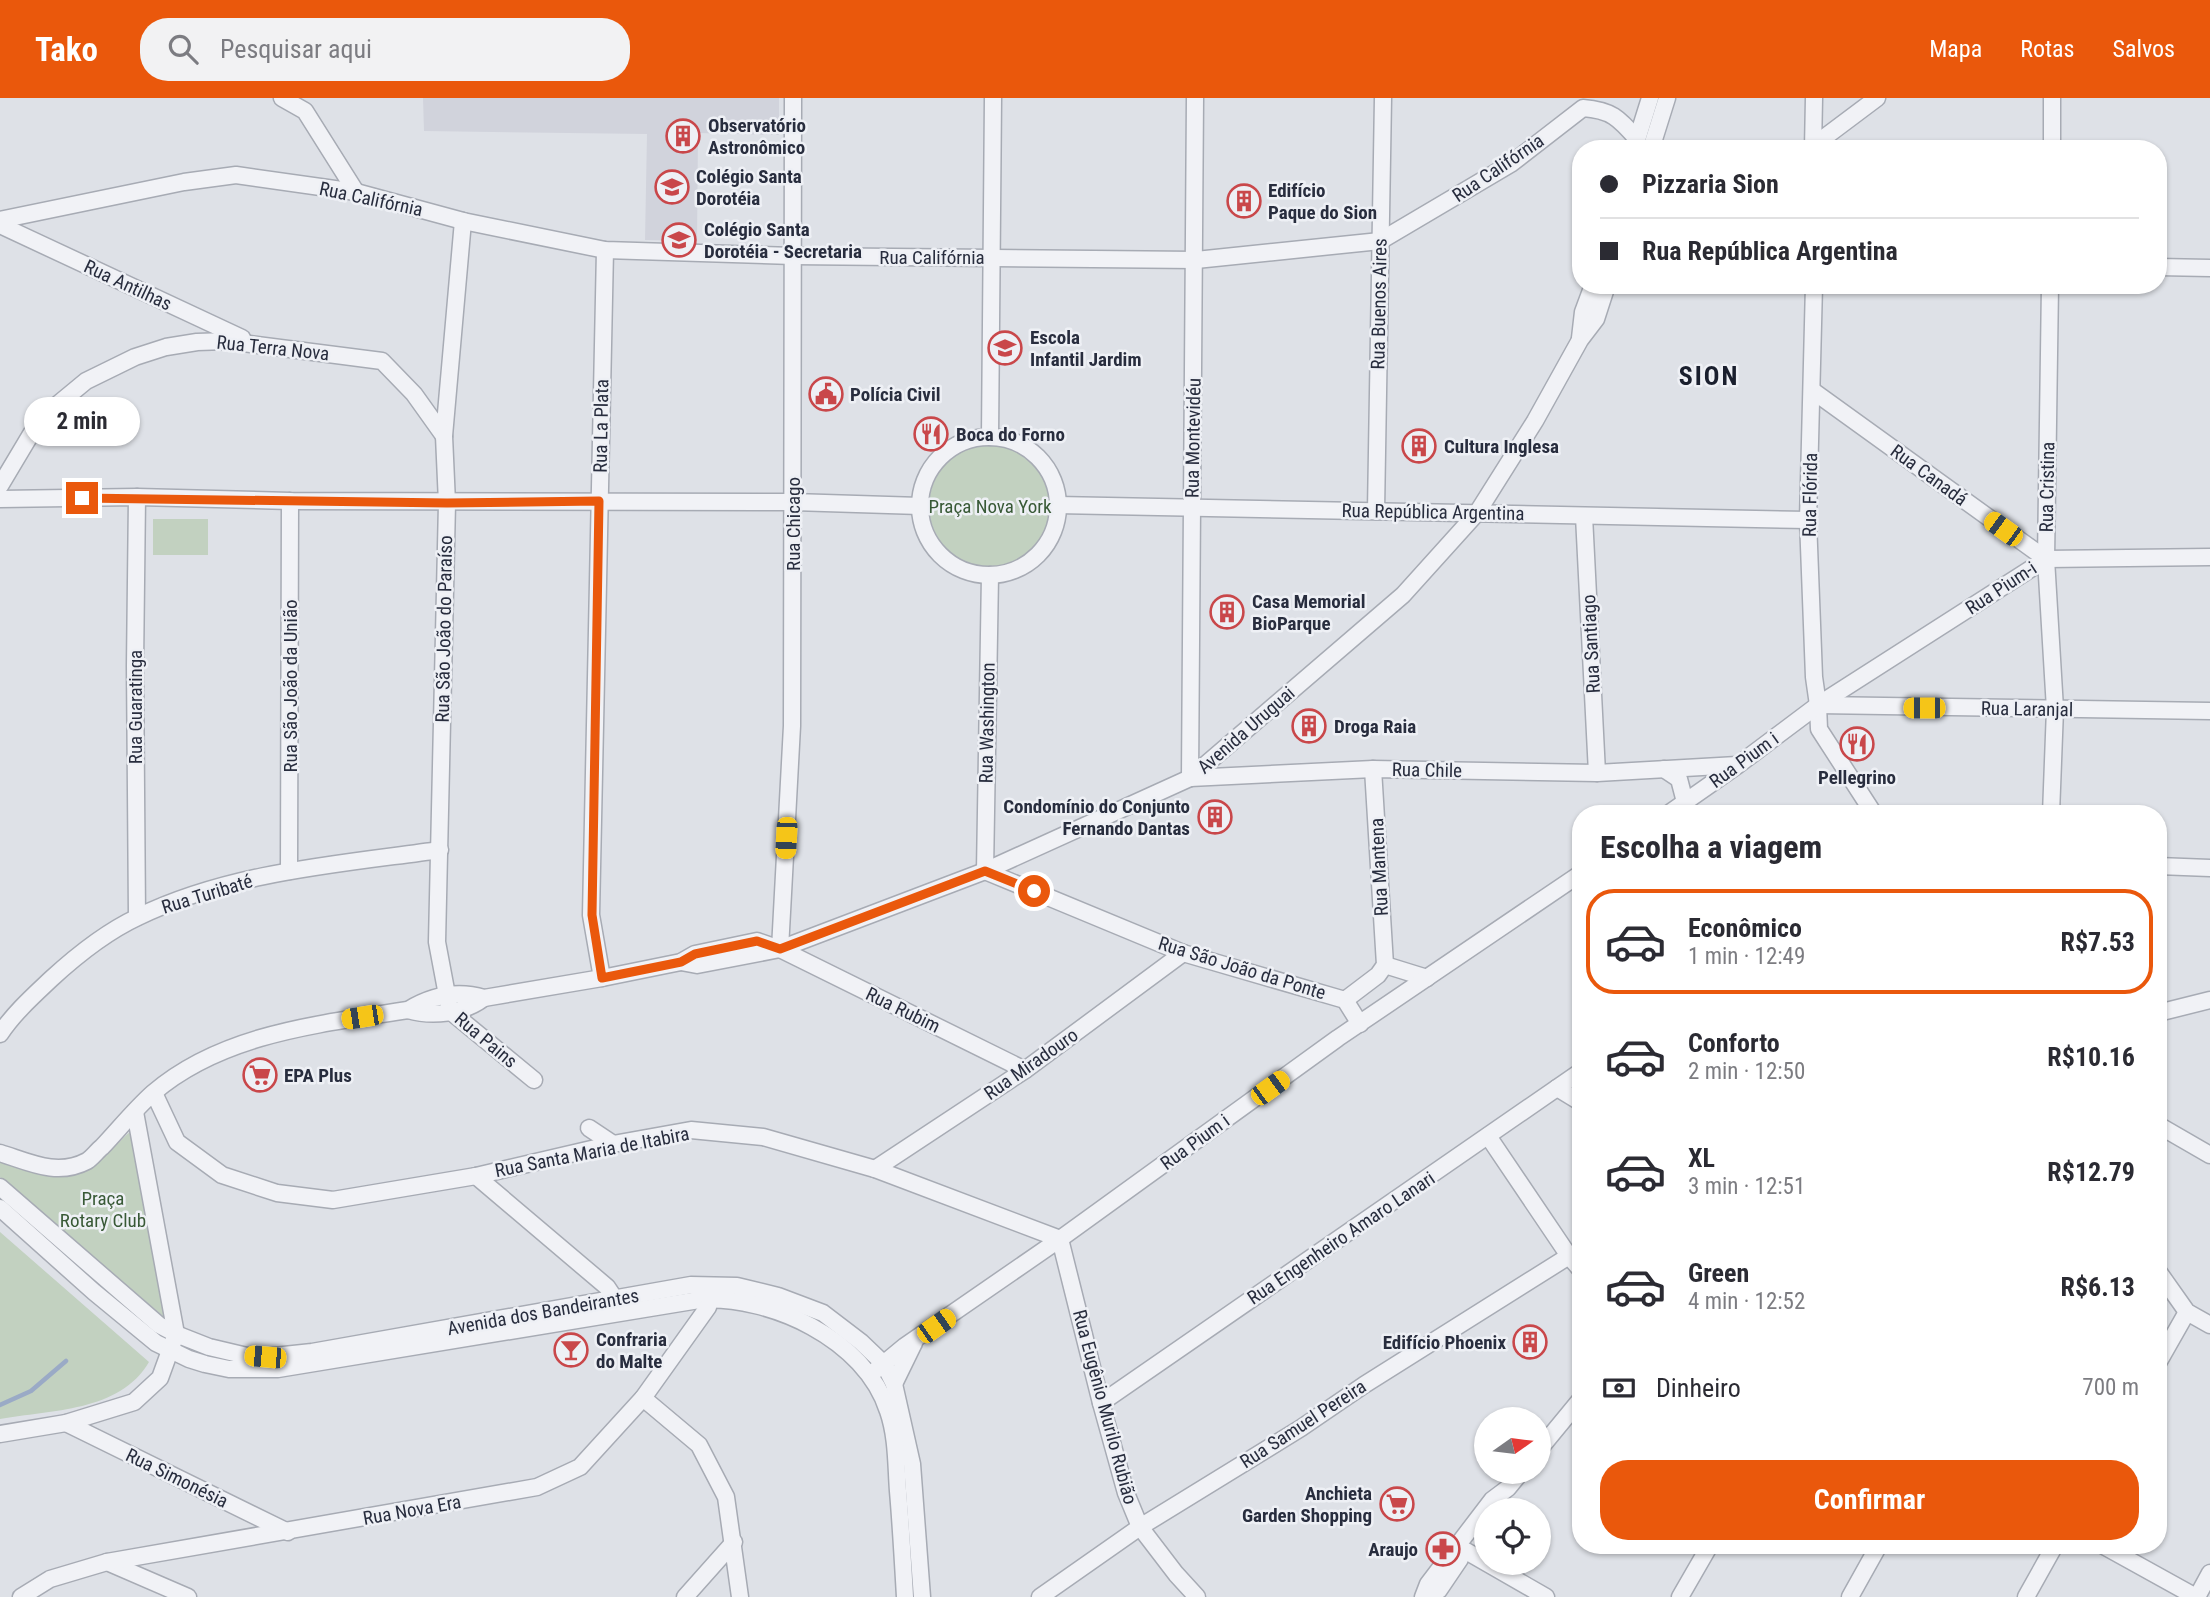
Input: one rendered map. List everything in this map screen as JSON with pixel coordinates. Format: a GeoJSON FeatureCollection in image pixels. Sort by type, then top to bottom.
{"type":"FeatureCollection","features":[{"type":"Feature","properties":{"kind":"street"},"geometry":{"type":"LineString","coordinates":[[282,98],[305,111],[356,192]]}},
{"type":"Feature","properties":{"kind":"street","name":"Rua Chicago"},"geometry":{"type":"LineString","coordinates":[[780,949],[792,726],[793,98]]}},
{"type":"Feature","properties":{"kind":"street"},"geometry":{"type":"LineString","coordinates":[[990,437],[993,98]]}},
{"type":"Feature","properties":{"kind":"street","name":"Rua Montevidéu"},"geometry":{"type":"LineString","coordinates":[[1190,778],[1195,98]]}},
{"type":"Feature","properties":{"kind":"street","name":"Rua Buenos Aires"},"geometry":{"type":"LineString","coordinates":[[1376,511],[1383,98]]}},
{"type":"Feature","properties":{"kind":"street"},"geometry":{"type":"LineString","coordinates":[[1813,140],[1814,98]]}},
{"type":"Feature","properties":{"kind":"street"},"geometry":{"type":"LineString","coordinates":[[1822,140],[1877,98]]}},
{"type":"Feature","properties":{"kind":"street"},"geometry":{"type":"LineString","coordinates":[[2052,98],[2052,140]]}},
{"type":"Feature","properties":{"kind":"street"},"geometry":{"type":"LineString","coordinates":[[1632,140],[1619,119],[1657,102]]}},
{"type":"Feature","properties":{"kind":"street"},"geometry":{"type":"LineString","coordinates":[[1637,140],[1657,102]]}},
{"type":"Feature","properties":{"kind":"street"},"geometry":{"type":"LineString","coordinates":[[1652,140],[1657,102]]}},
{"type":"Feature","properties":{"kind":"street","name":"Rua Califórnia"},"geometry":{"type":"LineString","coordinates":[[0,222],[184,182],[236,175],[356,192],[463,221],[605,250],[793,256],[1195,260],[1380,241],[1512,163],[1584,108],[1602,110],[1619,119]]}},
{"type":"Feature","properties":{"kind":"street","name":"Rua São João do Paraíso"},"geometry":{"type":"LineString","coordinates":[[448,1003],[437,942],[447,503],[444,436],[463,221]]}},
{"type":"Feature","properties":{"kind":"street","name":"Rua Antilhas"},"geometry":{"type":"LineString","coordinates":[[0,222],[256,345]]}},
{"type":"Feature","properties":{"kind":"street","name":"Rua La Plata"},"geometry":{"type":"LineString","coordinates":[[602,978],[592,915],[605,250]]}},
{"type":"Feature","properties":{"kind":"street"},"geometry":{"type":"LineString","coordinates":[[2167,267],[2210,268]]}},
{"type":"Feature","properties":{"kind":"street","name":"Avenida Uruguai"},"geometry":{"type":"LineString","coordinates":[[1580,340],[1583,312],[1590,294]]}},
{"type":"Feature","properties":{"kind":"street","name":"Avenida Uruguai"},"geometry":{"type":"LineString","coordinates":[[780,949],[985,871],[1190,778],[1403,595],[1476,513],[1596,318],[1604,294]]}},
{"type":"Feature","properties":{"kind":"street","name":"Rua Flórida"},"geometry":{"type":"LineString","coordinates":[[1814,294],[1808,520],[1814,677],[1819,729],[1868,805]]}},
{"type":"Feature","properties":{"kind":"street","name":"Rua Cristina"},"geometry":{"type":"LineString","coordinates":[[2050,294],[2046,559],[2055,709],[2052,805]]}},
{"type":"Feature","properties":{"kind":"street","name":"Rua Terra Nova"},"geometry":{"type":"LineString","coordinates":[[0,486],[40,419],[86,381],[135,357],[166,347],[197,342],[227,341],[382,361],[414,394],[444,436]]}},
{"type":"Feature","properties":{"kind":"street","name":"Rua Canadá"},"geometry":{"type":"LineString","coordinates":[[1813,391],[2046,559]]}},
{"type":"Feature","properties":{"kind":"street"},"geometry":{"type":"LineString","coordinates":[[990,437],[1009,441],[1030,451],[1045,466],[1055,484],[1057,505],[1055,523],[1039,554],[1027,565],[1012,572],[990,575],[969,572],[940,555],[922,524],[920,506],[928,472],[940,456],[954,445],[990,437]]}},
{"type":"Feature","properties":{"kind":"street"},"geometry":{"type":"LineString","coordinates":[[0,499],[137,497],[447,503],[793,502],[920,506]]}},
{"type":"Feature","properties":{"kind":"street","name":"Rua Guaratinga"},"geometry":{"type":"LineString","coordinates":[[137,497],[137,917]]}},
{"type":"Feature","properties":{"kind":"street","name":"Rua São João da União"},"geometry":{"type":"LineString","coordinates":[[289,871],[290,501]]}},
{"type":"Feature","properties":{"kind":"street","name":"Rua República Argentina"},"geometry":{"type":"LineString","coordinates":[[1057,505],[1808,520]]}},
{"type":"Feature","properties":{"kind":"street","name":"Rua Santiago"},"geometry":{"type":"LineString","coordinates":[[1584,516],[1597,773]]}},
{"type":"Feature","properties":{"kind":"street","name":"Rua Pium-i"},"geometry":{"type":"LineString","coordinates":[[1842,700],[2046,559],[2210,557]]}},
{"type":"Feature","properties":{"kind":"street","name":"Rua Washington"},"geometry":{"type":"LineString","coordinates":[[985,871],[990,575]]}},
{"type":"Feature","properties":{"kind":"street","name":"Rua Laranjal"},"geometry":{"type":"LineString","coordinates":[[1818,705],[1842,700],[2055,709],[2210,711]]}},
{"type":"Feature","properties":{"kind":"street","name":"Rua Pium i"},"geometry":{"type":"LineString","coordinates":[[1681,805],[1818,705]]}},
{"type":"Feature","properties":{"kind":"street","name":"Rua Chile"},"geometry":{"type":"LineString","coordinates":[[1190,778],[1373,769],[1597,773],[1738,765]]}},
{"type":"Feature","properties":{"kind":"street","name":"Rua Mantena"},"geometry":{"type":"LineString","coordinates":[[1373,769],[1385,965]]}},
{"type":"Feature","properties":{"kind":"street"},"geometry":{"type":"LineString","coordinates":[[1664,769],[1679,779],[1685,802]]}},
{"type":"Feature","properties":{"kind":"street","name":"Rua Turibaté"},"geometry":{"type":"LineString","coordinates":[[0,1034],[5,1022],[74,958],[137,917],[214,888],[289,871],[440,850]]}},
{"type":"Feature","properties":{"kind":"street"},"geometry":{"type":"LineString","coordinates":[[2167,866],[2210,868]]}},
{"type":"Feature","properties":{"kind":"street","name":"Rua São João da Ponte"},"geometry":{"type":"LineString","coordinates":[[985,871],[1183,953],[1345,1000],[1360,1024]]}},
{"type":"Feature","properties":{"kind":"street","name":"Rua Pium i"},"geometry":{"type":"LineString","coordinates":[[915,1341],[1338,1038],[1572,879]]}},
{"type":"Feature","properties":{"kind":"street"},"geometry":{"type":"LineString","coordinates":[[0,1153],[47,1168],[65,1168],[88,1161],[154,1093],[194,1066],[242,1045],[292,1029],[408,1010],[423,1000],[448,1003],[468,993],[484,998],[602,978],[681,962],[695,954],[757,941],[780,949]]}},
{"type":"Feature","properties":{"kind":"street","name":"Rua Rubim"},"geometry":{"type":"LineString","coordinates":[[780,949],[1025,1070]]}},
{"type":"Feature","properties":{"kind":"street","name":"Rua Miradouro"},"geometry":{"type":"LineString","coordinates":[[875,1169],[1025,1070],[1183,953]]}},
{"type":"Feature","properties":{"kind":"street"},"geometry":{"type":"LineString","coordinates":[[1345,1000],[1378,975],[1385,965],[1427,978]]}},
{"type":"Feature","properties":{"kind":"street","name":"Rua São João da Ponte"},"geometry":{"type":"LineString","coordinates":[[1338,1038],[1345,1000]]}},
{"type":"Feature","properties":{"kind":"street"},"geometry":{"type":"LineString","coordinates":[[2167,1011],[2210,1000]]}},
{"type":"Feature","properties":{"kind":"street","name":"Rua Pains"},"geometry":{"type":"LineString","coordinates":[[448,1003],[534,1080]]}},
{"type":"Feature","properties":{"kind":"street","name":"Rua Engenheiro Amaro Lanari"},"geometry":{"type":"LineString","coordinates":[[1101,1403],[1572,1078]]}},
{"type":"Feature","properties":{"kind":"street"},"geometry":{"type":"LineString","coordinates":[[1557,1088],[1572,1097]]}},
{"type":"Feature","properties":{"kind":"street","name":"Rua Santa Maria de Itabira"},"geometry":{"type":"LineString","coordinates":[[154,1093],[177,1143],[222,1175],[277,1193],[333,1200],[476,1176],[613,1144],[691,1130],[763,1137],[875,1169],[1060,1239]]}},
{"type":"Feature","properties":{"kind":"street"},"geometry":{"type":"LineString","coordinates":[[0,1434],[66,1423],[134,1402],[160,1378],[176,1334],[135,1112]]}},
{"type":"Feature","properties":{"kind":"street"},"geometry":{"type":"LineString","coordinates":[[589,1128],[613,1144]]}},
{"type":"Feature","properties":{"kind":"street"},"geometry":{"type":"LineString","coordinates":[[2167,1130],[2210,1155]]}},
{"type":"Feature","properties":{"kind":"street"},"geometry":{"type":"LineString","coordinates":[[1488,1136],[1572,1260]]}},
{"type":"Feature","properties":{"kind":"street"},"geometry":{"type":"LineString","coordinates":[[476,1176],[607,1287],[615,1299],[610,1307],[586,1318]]}},
{"type":"Feature","properties":{"kind":"street","name":"Avenida dos Bandeirantes"},"geometry":{"type":"LineString","coordinates":[[0,1187],[159,1325],[176,1334],[230,1352],[265,1357],[288,1355],[691,1286],[757,1304],[804,1323],[844,1350],[869,1376],[888,1410],[893,1431],[905,1597]]}},
{"type":"Feature","properties":{"kind":"street","name":"Avenida dos Bandeirantes"},"geometry":{"type":"LineString","coordinates":[[0,1208],[143,1334],[171,1351],[205,1364],[229,1369],[278,1369],[586,1318],[737,1286],[778,1296],[823,1313],[861,1342],[884,1364],[894,1384],[912,1464],[922,1597]]}},
{"type":"Feature","properties":{"kind":"street","name":"Rua Eugênio Murilo Rubião"},"geometry":{"type":"LineString","coordinates":[[1060,1239],[1126,1493],[1140,1527],[1197,1597]]}},
{"type":"Feature","properties":{"kind":"street","name":"Rua Samuel Pereira"},"geometry":{"type":"LineString","coordinates":[[1040,1597],[1140,1527],[1301,1428],[1364,1385],[1569,1256]]}},
{"type":"Feature","properties":{"kind":"street"},"geometry":{"type":"LineString","coordinates":[[2167,1284],[2187,1312],[2210,1325]]}},
{"type":"Feature","properties":{"kind":"street","name":"Rua Nova Era"},"geometry":{"type":"LineString","coordinates":[[20,1597],[50,1579],[107,1562],[537,1487],[580,1467],[643,1398],[708,1307],[712,1292]]}},
{"type":"Feature","properties":{"kind":"street"},"geometry":{"type":"LineString","coordinates":[[2167,1347],[2187,1312]]}},
{"type":"Feature","properties":{"kind":"street"},"geometry":{"type":"LineString","coordinates":[[869,1376],[915,1341]]}},
{"type":"Feature","properties":{"kind":"street"},"geometry":{"type":"LineString","coordinates":[[894,1384],[915,1341]]}},
{"type":"Feature","properties":{"kind":"street"},"geometry":{"type":"LineString","coordinates":[[643,1398],[699,1445],[726,1497],[740,1597]]}},
{"type":"Feature","properties":{"kind":"street"},"geometry":{"type":"LineString","coordinates":[[1551,1435],[1572,1410]]}},
{"type":"Feature","properties":{"kind":"street","name":"Rua Simonésia"},"geometry":{"type":"LineString","coordinates":[[66,1423],[288,1532]]}},
{"type":"Feature","properties":{"kind":"street"},"geometry":{"type":"LineString","coordinates":[[1503,1498],[1511,1484]]}},
{"type":"Feature","properties":{"kind":"street"},"geometry":{"type":"LineString","coordinates":[[1423,1597],[1428,1584],[1492,1500],[1508,1488]]}},
{"type":"Feature","properties":{"kind":"street"},"geometry":{"type":"LineString","coordinates":[[1429,1597],[1439,1590],[1474,1540]]}},
{"type":"Feature","properties":{"kind":"street"},"geometry":{"type":"LineString","coordinates":[[685,1597],[734,1542]]}},
{"type":"Feature","properties":{"kind":"street"},"geometry":{"type":"LineString","coordinates":[[1465,1551],[1546,1597]]}},
{"type":"Feature","properties":{"kind":"street"},"geometry":{"type":"LineString","coordinates":[[1680,1597],[1705,1554]]}},
{"type":"Feature","properties":{"kind":"street"},"geometry":{"type":"LineString","coordinates":[[1850,1597],[1875,1554]]}},
{"type":"Feature","properties":{"kind":"street"},"geometry":{"type":"LineString","coordinates":[[2026,1597],[2050,1554]]}},
{"type":"Feature","properties":{"kind":"street"},"geometry":{"type":"LineString","coordinates":[[2118,1554],[2197,1597],[2210,1573]]}},
{"type":"Feature","properties":{"kind":"street"},"geometry":{"type":"LineString","coordinates":[[107,1562],[188,1597]]}},
{"type":"Feature","properties":{"kind":"shaded area","name":"Colégio Santa Dorotéia"},"geometry":{"type":"Polygon","coordinates":[[[423,98],[779,98],[779,135],[698,133],[697,241],[645,240],[647,134],[424,131],[423,98]]]}},
{"type":"Feature","properties":{"kind":"green space","name":"Praça Nova York"},"geometry":{"type":"Polygon","coordinates":[[[990,445],[1013,450],[1033,463],[1046,483],[1051,506],[1046,529],[1033,549],[1013,562],[990,567],[967,562],[947,549],[934,529],[929,506],[934,483],[947,463],[967,450],[990,445]]]}},
{"type":"Feature","properties":{"kind":"green space"},"geometry":{"type":"Polygon","coordinates":[[[153,519],[208,519],[208,555],[153,555],[153,519]]]}},
{"type":"Feature","properties":{"kind":"green space","name":"Praça Rotary Club"},"geometry":{"type":"Polygon","coordinates":[[[131,1131],[164,1317],[0,1177],[0,1160],[57,1174],[80,1172],[101,1159],[131,1131]]]}},
{"type":"Feature","properties":{"kind":"green space"},"geometry":{"type":"Polygon","coordinates":[[[0,1232],[149,1362],[121,1391],[82,1406],[0,1419],[0,1232]]]}},
{"type":"Feature","properties":{"kind":"waterway"},"geometry":{"type":"LineString","coordinates":[[0,1405],[31,1391],[66,1361]]}},
{"type":"Feature","properties":{"kind":"place","name":"Observatório Astronômico"},"geometry":{"type":"Point","coordinates":[683,136]}},
{"type":"Feature","properties":{"kind":"place","name":"Colégio Santa Dorotéia"},"geometry":{"type":"Point","coordinates":[672,187]}},
{"type":"Feature","properties":{"kind":"place","name":"Edifício Paque do Sion"},"geometry":{"type":"Point","coordinates":[1244,201]}},
{"type":"Feature","properties":{"kind":"place","name":"Colégio Santa Dorotéia - Secretaria"},"geometry":{"type":"Point","coordinates":[679,240]}},
{"type":"Feature","properties":{"kind":"place","name":"Escola Infantil Jardim"},"geometry":{"type":"Point","coordinates":[1005,348]}},
{"type":"Feature","properties":{"kind":"place","name":"Polícia Civil"},"geometry":{"type":"Point","coordinates":[826,394]}},
{"type":"Feature","properties":{"kind":"place","name":"Boca do Forno"},"geometry":{"type":"Point","coordinates":[931,434]}},
{"type":"Feature","properties":{"kind":"place","name":"Cultura Inglesa"},"geometry":{"type":"Point","coordinates":[1419,446]}},
{"type":"Feature","properties":{"kind":"place","name":"Casa Memorial BioParque"},"geometry":{"type":"Point","coordinates":[1227,612]}},
{"type":"Feature","properties":{"kind":"place","name":"Droga Raia"},"geometry":{"type":"Point","coordinates":[1309,726]}},
{"type":"Feature","properties":{"kind":"place","name":"Pellegrino"},"geometry":{"type":"Point","coordinates":[1857,744]}},
{"type":"Feature","properties":{"kind":"place","name":"Condomínio do Conjunto Fernando Dantas"},"geometry":{"type":"Point","coordinates":[1215,817]}},
{"type":"Feature","properties":{"kind":"place","name":"EPA Plus"},"geometry":{"type":"Point","coordinates":[260,1075]}},
{"type":"Feature","properties":{"kind":"place","name":"Edifício Phoenix"},"geometry":{"type":"Point","coordinates":[1530,1342]}},
{"type":"Feature","properties":{"kind":"place","name":"Confraria do Malte"},"geometry":{"type":"Point","coordinates":[571,1350]}},
{"type":"Feature","properties":{"kind":"place","name":"Anchieta Garden Shopping"},"geometry":{"type":"Point","coordinates":[1397,1504]}},
{"type":"Feature","properties":{"kind":"place","name":"Araujo"},"geometry":{"type":"Point","coordinates":[1443,1549]}},
{"type":"Feature","properties":{"kind":"district","name":"SION"},"geometry":{"type":"Point","coordinates":[1709,376]}},
{"type":"Feature","properties":{"kind":"route"},"geometry":{"type":"LineString","coordinates":[[82,498],[447,503],[599,501],[592,915],[602,978],[681,962],[695,954],[757,941],[780,949],[985,871],[1034,891]]}}]}
